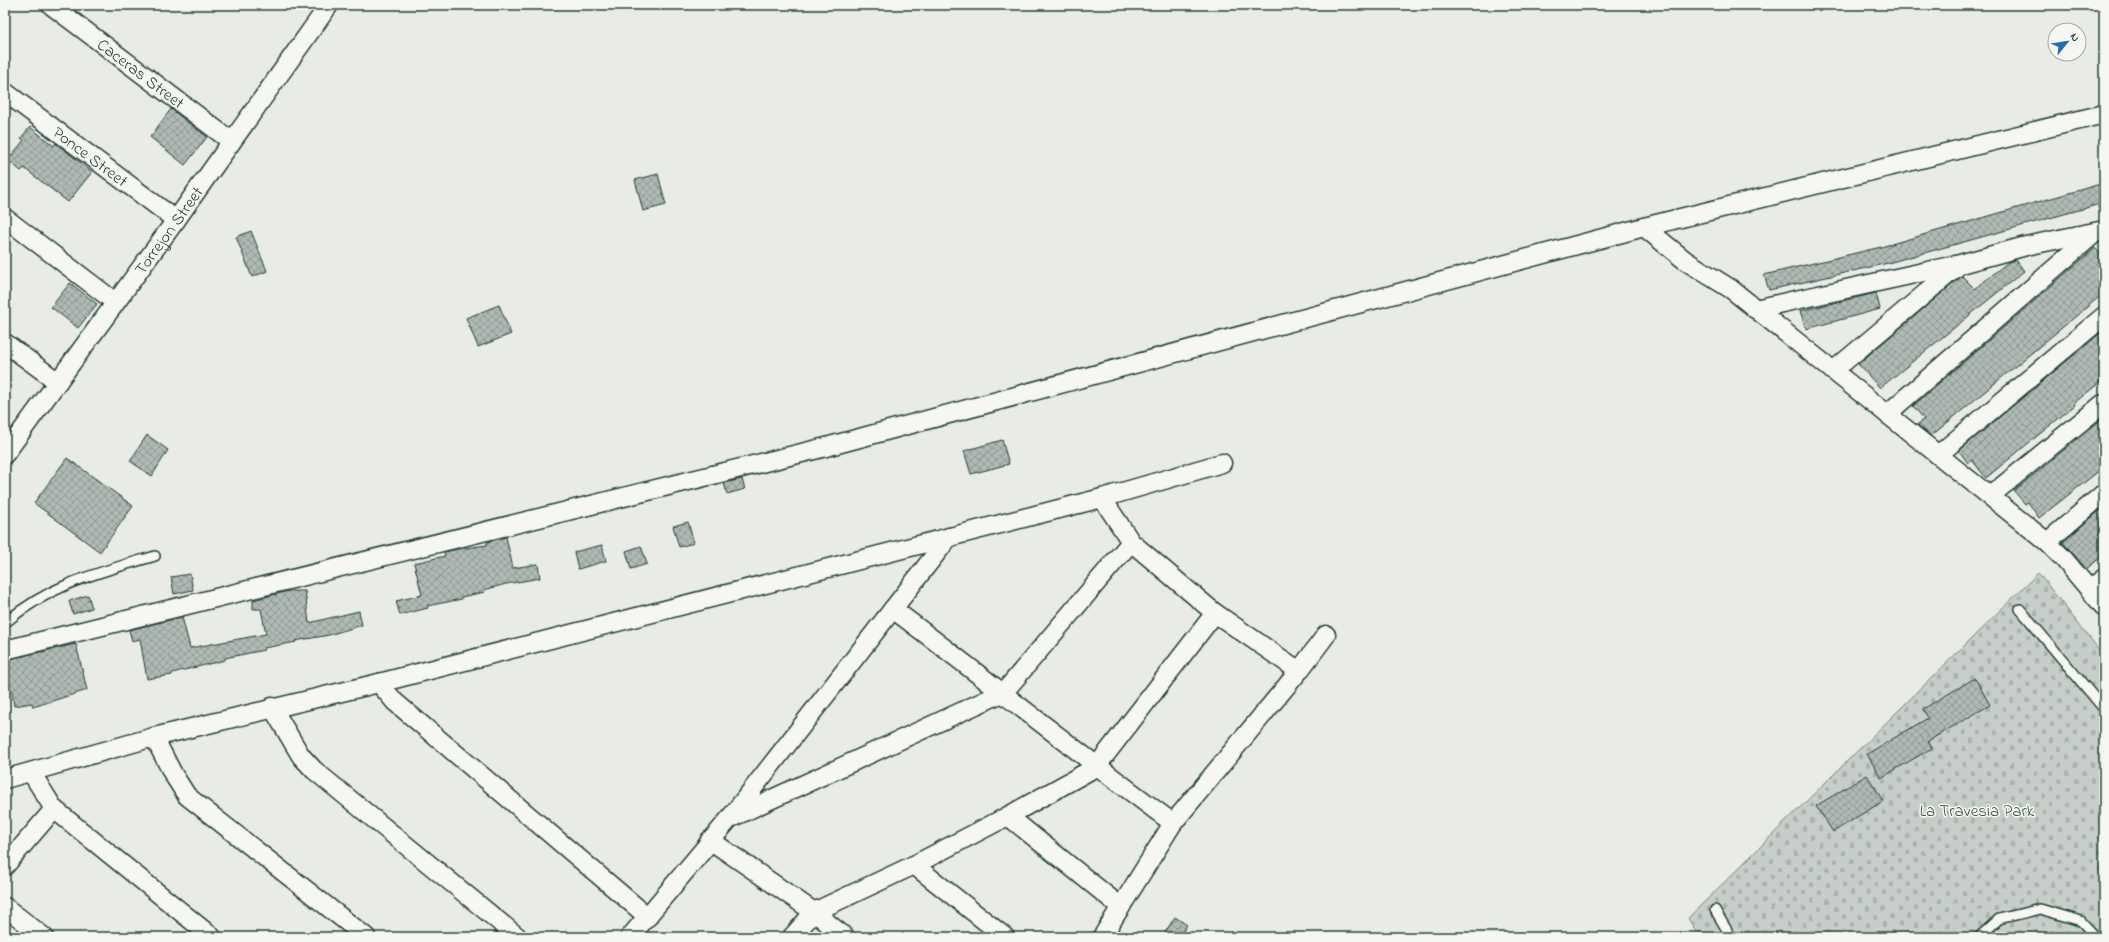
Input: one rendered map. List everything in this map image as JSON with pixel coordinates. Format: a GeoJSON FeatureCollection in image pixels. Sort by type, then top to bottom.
{"type":"FeatureCollection","features":[{"type":"Feature","properties":{"kind":"street","name":"Caceras Street"},"geometry":{"type":"LineString","coordinates":[[52,5],[231,142]]}},
{"type":"Feature","properties":{"kind":"street","name":"Torrejon Street"},"geometry":{"type":"LineString","coordinates":[[5,454],[176,220],[329,5]]}},
{"type":"Feature","properties":{"kind":"street","name":"Ponce Street"},"geometry":{"type":"LineString","coordinates":[[5,92],[176,220]]}},
{"type":"Feature","properties":{"kind":"street"},"geometry":{"type":"LineString","coordinates":[[5,650],[826,447],[1644,227],[2104,114]]}},
{"type":"Feature","properties":{"kind":"street"},"geometry":{"type":"LineString","coordinates":[[5,218],[115,302]]}},
{"type":"Feature","properties":{"kind":"street"},"geometry":{"type":"LineString","coordinates":[[1644,227],[1686,261],[1731,289],[2047,542],[2090,589],[2104,607]]}},
{"type":"Feature","properties":{"kind":"street"},"geometry":{"type":"LineString","coordinates":[[1755,309],[1960,264],[2026,246],[2100,232]]}},
{"type":"Feature","properties":{"kind":"street"},"geometry":{"type":"LineString","coordinates":[[1887,414],[2100,232]]}},
{"type":"Feature","properties":{"kind":"street"},"geometry":{"type":"LineString","coordinates":[[1833,371],[1960,264]]}},
{"type":"Feature","properties":{"kind":"street"},"geometry":{"type":"LineString","coordinates":[[1938,455],[2104,316]]}},
{"type":"Feature","properties":{"kind":"street"},"geometry":{"type":"LineString","coordinates":[[5,343],[58,382]]}},
{"type":"Feature","properties":{"kind":"street"},"geometry":{"type":"LineString","coordinates":[[1990,496],[2104,403]]}},
{"type":"Feature","properties":{"kind":"street"},"geometry":{"type":"LineString","coordinates":[[5,779],[154,737],[272,707],[379,683],[1102,498],[1222,463]]}},
{"type":"Feature","properties":{"kind":"street"},"geometry":{"type":"LineString","coordinates":[[2047,542],[2104,493]]}},
{"type":"Feature","properties":{"kind":"street"},"geometry":{"type":"LineString","coordinates":[[1102,498],[1131,542],[1215,613],[1299,671]]}},
{"type":"Feature","properties":{"kind":"street"},"geometry":{"type":"LineString","coordinates":[[630,937],[730,818],[948,537]]}},
{"type":"Feature","properties":{"kind":"street"},"geometry":{"type":"LineString","coordinates":[[730,818],[1004,692],[1131,542]]}},
{"type":"Feature","properties":{"kind":"street"},"geometry":{"type":"LineString","coordinates":[[2090,589],[2104,578]]}},
{"type":"Feature","properties":{"kind":"street"},"geometry":{"type":"LineString","coordinates":[[893,609],[1004,692],[1096,767],[1173,824]]}},
{"type":"Feature","properties":{"kind":"street"},"geometry":{"type":"LineString","coordinates":[[792,937],[814,912],[914,865],[1008,816],[1096,767],[1215,613]]}},
{"type":"Feature","properties":{"kind":"street"},"geometry":{"type":"LineString","coordinates":[[1102,937],[1173,824],[1299,671],[1326,635]]}},
{"type":"Feature","properties":{"kind":"street"},"geometry":{"type":"LineString","coordinates":[[379,683],[396,702],[648,917]]}},
{"type":"Feature","properties":{"kind":"street"},"geometry":{"type":"LineString","coordinates":[[272,707],[301,756],[314,770],[518,937]]}},
{"type":"Feature","properties":{"kind":"street"},"geometry":{"type":"LineString","coordinates":[[154,737],[173,774],[187,796],[366,937]]}},
{"type":"Feature","properties":{"kind":"street"},"geometry":{"type":"LineString","coordinates":[[31,772],[54,809],[212,937]]}},
{"type":"Feature","properties":{"kind":"street"},"geometry":{"type":"LineString","coordinates":[[5,866],[54,809]]}},
{"type":"Feature","properties":{"kind":"street"},"geometry":{"type":"LineString","coordinates":[[1008,816],[1121,907]]}},
{"type":"Feature","properties":{"kind":"street"},"geometry":{"type":"LineString","coordinates":[[710,840],[814,912],[844,937]]}},
{"type":"Feature","properties":{"kind":"street"},"geometry":{"type":"LineString","coordinates":[[914,865],[1005,937]]}},
{"type":"Feature","properties":{"kind":"street"},"geometry":{"type":"LineString","coordinates":[[5,906],[44,937]]}},
{"type":"Feature","properties":{"kind":"lane"},"geometry":{"type":"LineString","coordinates":[[5,623],[21,609],[75,580],[155,556]]}},
{"type":"Feature","properties":{"kind":"lane"},"geometry":{"type":"LineString","coordinates":[[2020,609],[2104,709]]}},
{"type":"Feature","properties":{"kind":"lane"},"geometry":{"type":"LineString","coordinates":[[1979,937],[1999,919],[2040,909],[2081,921],[2096,937]]}},
{"type":"Feature","properties":{"kind":"lane"},"geometry":{"type":"LineString","coordinates":[[1716,910],[1731,937]]}},
{"type":"Feature","properties":{"kind":"green space","name":"La Travesia Park"},"geometry":{"type":"Polygon","coordinates":[[[2038,573],[2104,656],[2104,937],[1699,937],[1688,918],[2038,573]]]}},
{"type":"Feature","properties":{"kind":"building"},"geometry":{"type":"Polygon","coordinates":[[[171,109],[207,137],[185,165],[150,137],[171,109]]]}},
{"type":"Feature","properties":{"kind":"building"},"geometry":{"type":"Polygon","coordinates":[[[30,127],[54,146],[56,143],[92,172],[68,202],[24,168],[21,171],[8,160],[24,140],[21,138],[30,127]]]}},
{"type":"Feature","properties":{"kind":"building"},"geometry":{"type":"Polygon","coordinates":[[[658,174],[666,205],[643,211],[635,180],[658,174]]]}},
{"type":"Feature","properties":{"kind":"building"},"geometry":{"type":"Polygon","coordinates":[[[2104,183],[2104,203],[1888,263],[1769,290],[1764,275],[1881,247],[2104,183]]]}},
{"type":"Feature","properties":{"kind":"building"},"geometry":{"type":"Polygon","coordinates":[[[251,231],[267,271],[252,277],[236,237],[251,231]]]}},
{"type":"Feature","properties":{"kind":"building"},"geometry":{"type":"Polygon","coordinates":[[[2095,248],[2104,258],[2104,293],[1931,436],[1919,426],[1918,424],[1924,419],[1913,406],[2095,248]]]}},
{"type":"Feature","properties":{"kind":"building"},"geometry":{"type":"Polygon","coordinates":[[[2016,260],[2024,271],[1880,388],[1858,364],[1962,276],[1975,289],[2008,262],[2016,260]]]}},
{"type":"Feature","properties":{"kind":"building"},"geometry":{"type":"Polygon","coordinates":[[[70,283],[97,304],[78,328],[51,307],[70,283]]]}},
{"type":"Feature","properties":{"kind":"building"},"geometry":{"type":"Polygon","coordinates":[[[1876,293],[1880,309],[1806,329],[1800,311],[1876,293]]]}},
{"type":"Feature","properties":{"kind":"building"},"geometry":{"type":"Polygon","coordinates":[[[499,305],[511,334],[478,347],[466,318],[499,305]]]}},
{"type":"Feature","properties":{"kind":"building"},"geometry":{"type":"Polygon","coordinates":[[[2104,330],[2104,379],[2074,403],[2075,405],[1986,478],[1972,460],[1968,463],[1959,451],[2104,330]]]}},
{"type":"Feature","properties":{"kind":"building"},"geometry":{"type":"Polygon","coordinates":[[[2104,417],[2104,467],[2039,518],[2028,502],[2025,504],[2014,491],[2104,417]]]}},
{"type":"Feature","properties":{"kind":"building"},"geometry":{"type":"Polygon","coordinates":[[[147,435],[168,450],[152,476],[130,461],[147,435]]]}},
{"type":"Feature","properties":{"kind":"building"},"geometry":{"type":"Polygon","coordinates":[[[1002,440],[1009,464],[971,474],[964,451],[1002,440]]]}},
{"type":"Feature","properties":{"kind":"building"},"geometry":{"type":"Polygon","coordinates":[[[67,458],[133,506],[100,552],[34,503],[67,458]]]}},
{"type":"Feature","properties":{"kind":"building"},"geometry":{"type":"Polygon","coordinates":[[[742,479],[745,489],[727,494],[724,483],[742,479]]]}},
{"type":"Feature","properties":{"kind":"building"},"geometry":{"type":"Polygon","coordinates":[[[2104,507],[2104,555],[2086,569],[2063,542],[2104,507]]]}},
{"type":"Feature","properties":{"kind":"building"},"geometry":{"type":"Polygon","coordinates":[[[688,522],[694,543],[679,547],[673,526],[688,522]]]}},
{"type":"Feature","properties":{"kind":"building"},"geometry":{"type":"Polygon","coordinates":[[[506,537],[513,568],[538,564],[540,578],[506,584],[484,590],[485,592],[461,597],[462,599],[427,606],[428,608],[400,615],[396,601],[422,595],[414,563],[445,556],[444,552],[487,545],[487,542],[506,537]]]}},
{"type":"Feature","properties":{"kind":"building"},"geometry":{"type":"Polygon","coordinates":[[[602,545],[606,561],[578,569],[574,552],[602,545]]]}},
{"type":"Feature","properties":{"kind":"building"},"geometry":{"type":"Polygon","coordinates":[[[641,546],[647,564],[631,569],[626,551],[641,546]]]}},
{"type":"Feature","properties":{"kind":"building"},"geometry":{"type":"Polygon","coordinates":[[[190,574],[193,590],[174,594],[171,577],[190,574]]]}},
{"type":"Feature","properties":{"kind":"building"},"geometry":{"type":"Polygon","coordinates":[[[289,591],[305,591],[309,623],[359,611],[362,625],[329,635],[295,641],[296,642],[264,648],[264,650],[225,658],[225,660],[172,673],[172,675],[147,679],[140,639],[132,641],[129,630],[182,617],[190,648],[266,634],[261,609],[253,609],[253,600],[289,591]]]}},
{"type":"Feature","properties":{"kind":"building"},"geometry":{"type":"Polygon","coordinates":[[[88,595],[92,608],[73,614],[69,601],[88,595]]]}},
{"type":"Feature","properties":{"kind":"building"},"geometry":{"type":"Polygon","coordinates":[[[76,644],[87,690],[33,707],[32,703],[14,706],[11,688],[5,691],[5,660],[76,644]]]}},
{"type":"Feature","properties":{"kind":"building"},"geometry":{"type":"Polygon","coordinates":[[[1975,678],[1990,705],[1928,741],[1932,748],[1881,778],[1867,754],[1928,718],[1923,709],[1975,678]]]}},
{"type":"Feature","properties":{"kind":"building"},"geometry":{"type":"Polygon","coordinates":[[[1867,775],[1883,801],[1833,832],[1816,806],[1867,775]]]}},
{"type":"Feature","properties":{"kind":"building"},"geometry":{"type":"Polygon","coordinates":[[[1175,917],[1187,925],[1179,937],[1162,937],[1175,917]]]}}]}
